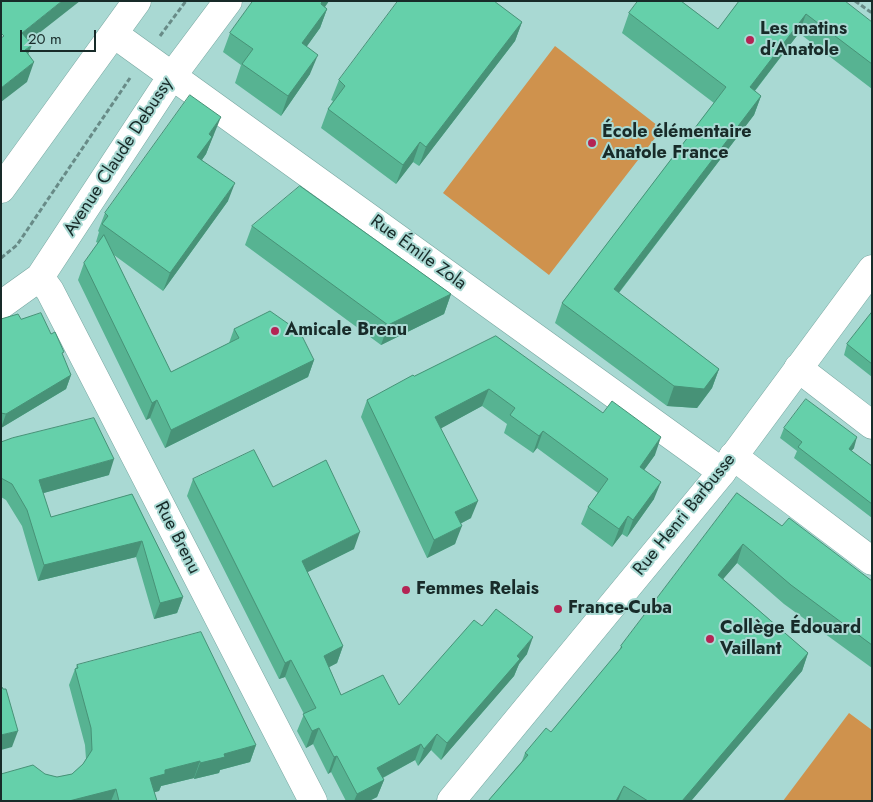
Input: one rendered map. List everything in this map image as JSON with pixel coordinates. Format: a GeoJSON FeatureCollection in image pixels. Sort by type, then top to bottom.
{"type":"FeatureCollection","features":[{"type":"Feature","properties":{"kind":"street"},"geometry":{"type":"LineString","coordinates":[[1,190],[138,1]]}},
{"type":"Feature","properties":{"kind":"street","name":"Avenue Claude Debussy"},"geometry":{"type":"LineString","coordinates":[[1,305],[40,277],[172,76],[228,1]]}},
{"type":"Feature","properties":{"kind":"street","name":"Rue Émile Zola"},"geometry":{"type":"LineString","coordinates":[[114,34],[727,464],[872,562]]}},
{"type":"Feature","properties":{"kind":"street","name":"Rue Brenu"},"geometry":{"type":"LineString","coordinates":[[40,277],[50,290],[313,801]]}},
{"type":"Feature","properties":{"kind":"street","name":"Rue Henri Barbusse"},"geometry":{"type":"LineString","coordinates":[[450,801],[727,464],[798,368],[869,279]]}},
{"type":"Feature","properties":{"kind":"street"},"geometry":{"type":"LineString","coordinates":[[798,368],[872,425]]}},
{"type":"Feature","properties":{"kind":"path"},"geometry":{"type":"LineString","coordinates":[[160,37],[186,1]]}},
{"type":"Feature","properties":{"kind":"path"},"geometry":{"type":"LineString","coordinates":[[855,1],[872,13]]}},
{"type":"Feature","properties":{"kind":"path"},"geometry":{"type":"LineString","coordinates":[[1,258],[17,245],[134,73]]}},
{"type":"Feature","properties":{"kind":"shaded area"},"geometry":{"type":"Polygon","coordinates":[[[555,46],[662,129],[549,275],[443,193],[555,46]]]}},
{"type":"Feature","properties":{"kind":"shaded area"},"geometry":{"type":"Polygon","coordinates":[[[849,713],[872,730],[872,801],[783,801],[849,713]]]}},
{"type":"Feature","properties":{"kind":"building"},"geometry":{"type":"Polygon","coordinates":[[[1,1],[62,1],[22,33],[32,45],[25,50],[34,62],[1,88],[1,38],[4,36],[1,33],[1,1]]]}},
{"type":"Feature","properties":{"kind":"building"},"geometry":{"type":"Polygon","coordinates":[[[253,1],[322,1],[321,4],[327,9],[302,43],[318,55],[288,96],[242,64],[253,49],[230,33],[253,1]]]}},
{"type":"Feature","properties":{"kind":"building"},"geometry":{"type":"Polygon","coordinates":[[[398,1],[494,1],[522,22],[426,147],[420,142],[403,165],[328,109],[345,86],[339,80],[398,1]]]}},
{"type":"Feature","properties":{"kind":"building"},"geometry":{"type":"Polygon","coordinates":[[[638,1],[681,1],[718,29],[739,1],[845,1],[872,22],[872,64],[806,14],[750,87],[761,96],[614,289],[719,369],[704,389],[674,386],[562,303],[726,87],[629,13],[638,1]]]}},
{"type":"Feature","properties":{"kind":"building"},"geometry":{"type":"Polygon","coordinates":[[[190,95],[221,117],[209,134],[212,137],[197,157],[235,183],[170,273],[102,224],[108,216],[105,213],[190,95]]]}},
{"type":"Feature","properties":{"kind":"building"},"geometry":{"type":"Polygon","coordinates":[[[300,186],[451,294],[388,325],[252,226],[300,186]]]}},
{"type":"Feature","properties":{"kind":"building"},"geometry":{"type":"Polygon","coordinates":[[[104,235],[171,372],[239,338],[234,329],[270,311],[300,332],[314,360],[171,430],[157,400],[152,403],[84,263],[104,235]]]}},
{"type":"Feature","properties":{"kind":"building"},"geometry":{"type":"Polygon","coordinates":[[[872,312],[872,364],[847,344],[872,312]]]}},
{"type":"Feature","properties":{"kind":"building"},"geometry":{"type":"Polygon","coordinates":[[[41,313],[51,334],[55,332],[71,375],[6,414],[1,413],[1,319],[18,314],[21,319],[41,313]]]}},
{"type":"Feature","properties":{"kind":"building"},"geometry":{"type":"Polygon","coordinates":[[[496,336],[603,413],[612,401],[661,437],[640,467],[661,482],[633,520],[628,516],[619,529],[588,507],[608,479],[543,431],[539,436],[510,415],[515,408],[489,389],[435,417],[478,501],[455,512],[462,526],[434,540],[367,400],[413,375],[496,336]]]}},
{"type":"Feature","properties":{"kind":"building"},"geometry":{"type":"Polygon","coordinates":[[[806,399],[857,437],[849,449],[872,466],[872,504],[798,447],[802,442],[784,428],[806,399]]]}},
{"type":"Feature","properties":{"kind":"building"},"geometry":{"type":"Polygon","coordinates":[[[94,418],[114,459],[39,480],[51,517],[132,494],[183,597],[160,603],[142,541],[44,565],[27,510],[12,484],[1,478],[1,442],[94,418]]]}},
{"type":"Feature","properties":{"kind":"building"},"geometry":{"type":"Polygon","coordinates":[[[254,450],[273,487],[326,460],[360,532],[302,561],[343,646],[324,656],[341,695],[383,675],[399,705],[474,620],[482,626],[496,609],[533,637],[517,656],[520,659],[447,743],[437,734],[424,749],[421,744],[377,768],[384,780],[357,794],[337,756],[334,757],[319,728],[312,731],[303,714],[316,708],[291,660],[285,663],[193,479],[254,450]]]}},
{"type":"Feature","properties":{"kind":"building","name":"Collège Édouard Vaillant"},"geometry":{"type":"Polygon","coordinates":[[[737,493],[782,526],[789,518],[872,581],[872,645],[791,585],[743,544],[718,575],[808,653],[682,801],[648,801],[624,786],[616,801],[488,801],[528,755],[525,753],[546,728],[551,732],[622,647],[737,493]]]}},
{"type":"Feature","properties":{"kind":"building"},"geometry":{"type":"Polygon","coordinates":[[[201,632],[256,745],[224,754],[225,757],[165,770],[165,774],[150,778],[157,801],[119,801],[116,789],[69,801],[1,801],[1,774],[33,765],[45,774],[57,777],[72,774],[83,764],[92,750],[91,728],[75,669],[78,668],[77,665],[201,632]]]}},
{"type":"Feature","properties":{"kind":"building"},"geometry":{"type":"Polygon","coordinates":[[[1,687],[6,689],[18,731],[1,735],[1,687]]]}},
{"type":"Feature","properties":{"kind":"place","name":"Les matins d’Anatole"},"geometry":{"type":"Point","coordinates":[750,40]}},
{"type":"Feature","properties":{"kind":"place","name":"École élémentaire Anatole France"},"geometry":{"type":"Point","coordinates":[592,143]}},
{"type":"Feature","properties":{"kind":"place","name":"Amicale Brenu"},"geometry":{"type":"Point","coordinates":[275,331]}},
{"type":"Feature","properties":{"kind":"place","name":"Femmes Relais"},"geometry":{"type":"Point","coordinates":[406,590]}},
{"type":"Feature","properties":{"kind":"place","name":"France-Cuba"},"geometry":{"type":"Point","coordinates":[558,609]}},
{"type":"Feature","properties":{"kind":"place","name":"Collège Édouard Vaillant"},"geometry":{"type":"Point","coordinates":[710,639]}}]}
